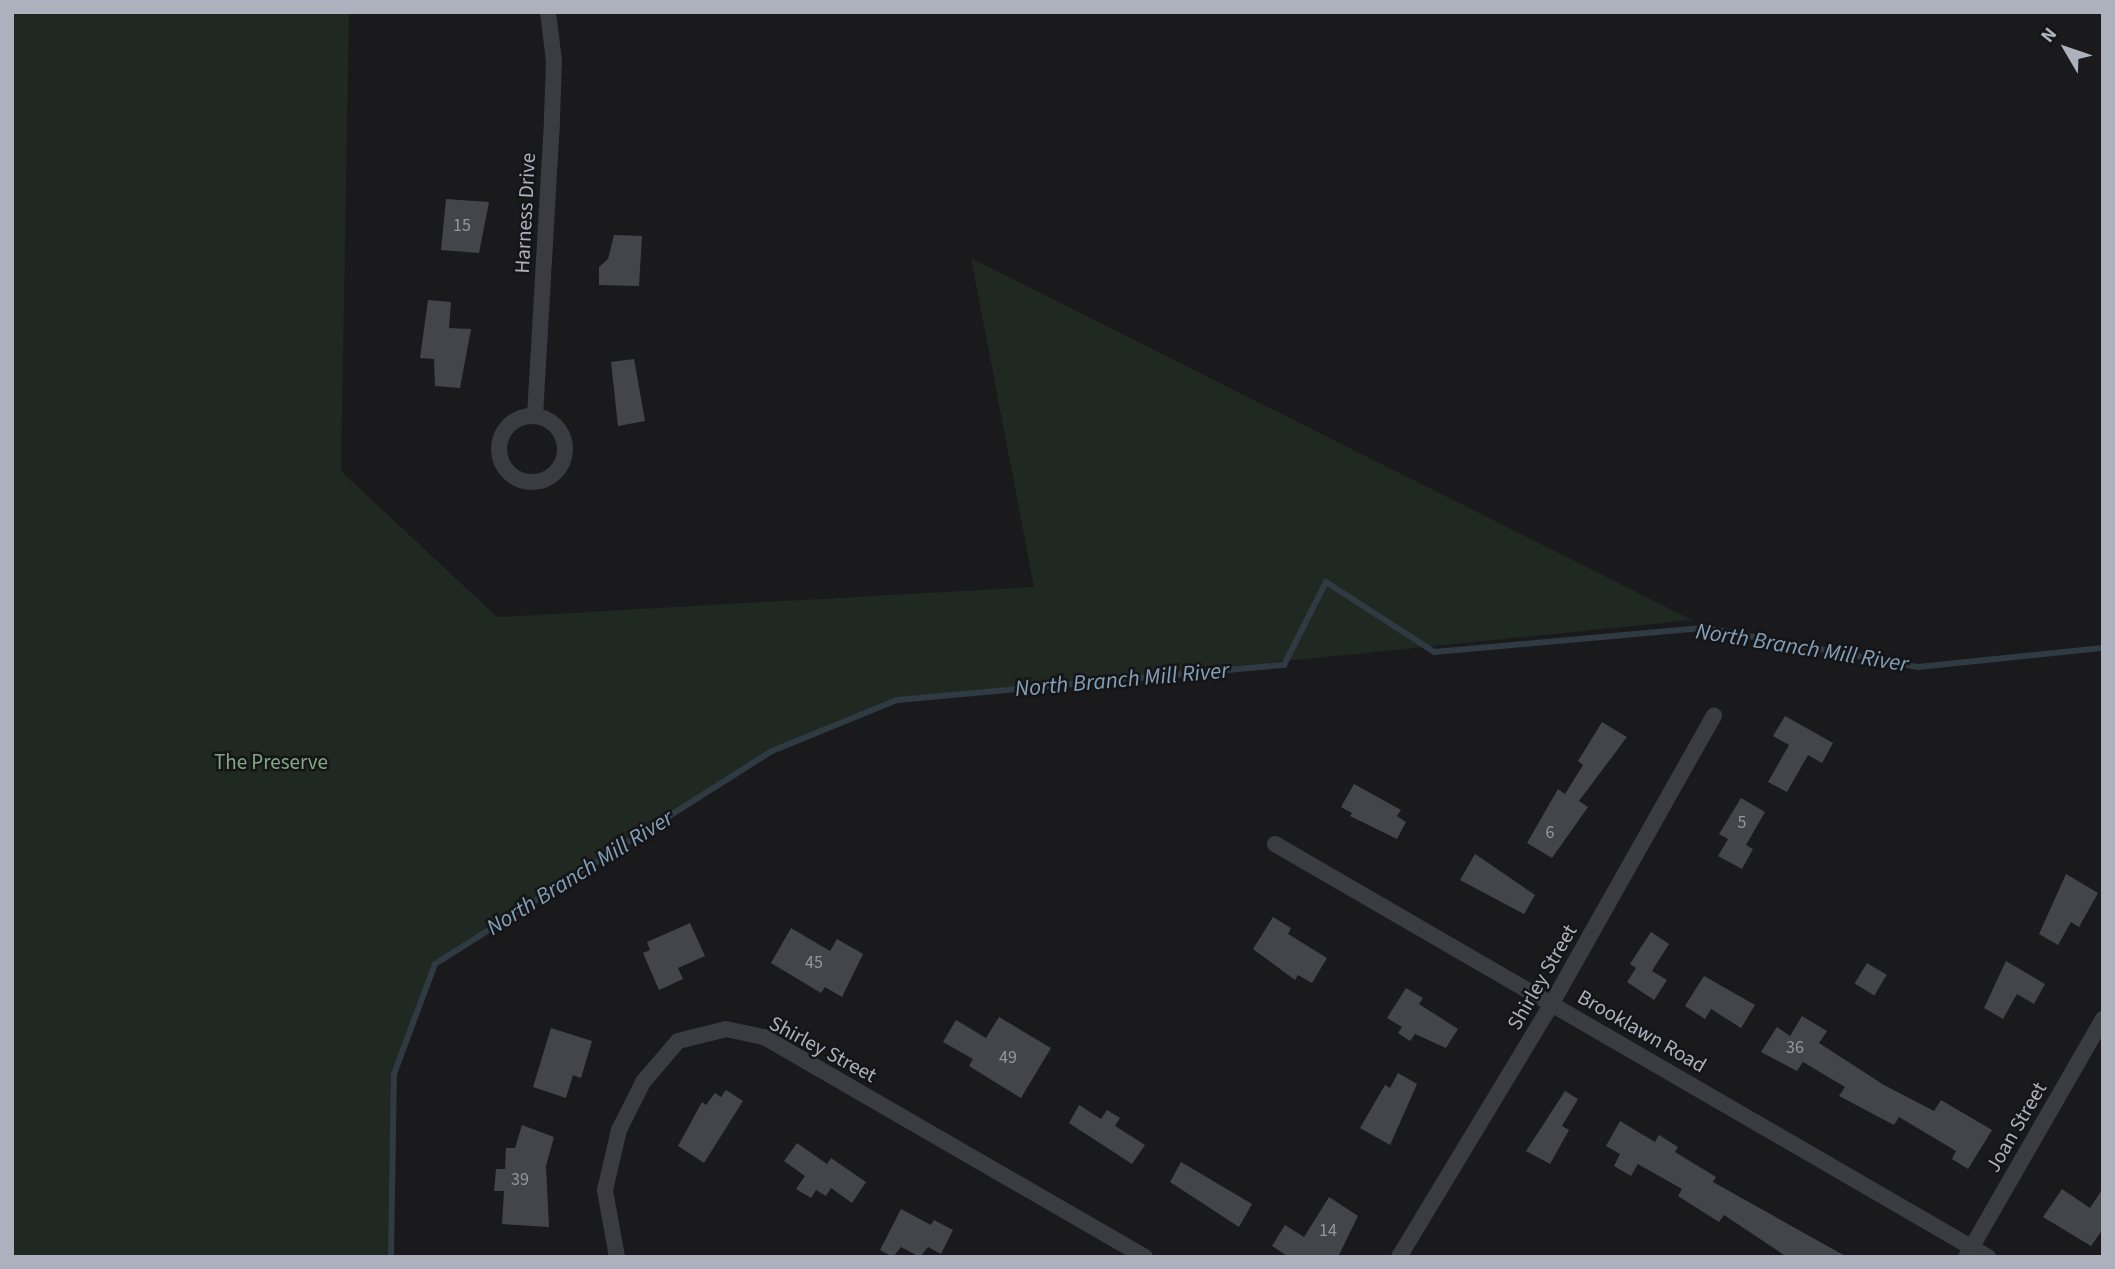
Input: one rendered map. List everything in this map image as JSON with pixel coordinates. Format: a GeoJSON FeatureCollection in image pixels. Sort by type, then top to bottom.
{"type":"FeatureCollection","features":[{"type":"Feature","properties":{"kind":"street","name":"Harness Drive"},"geometry":{"type":"LineString","coordinates":[[534,416],[554,61],[548,12]]}},
{"type":"Feature","properties":{"kind":"street"},"geometry":{"type":"LineString","coordinates":[[534,416],[561,432],[565,453],[547,478],[526,482],[506,471],[498,450],[505,429],[523,417],[534,416]]}},
{"type":"Feature","properties":{"kind":"street","name":"Shirley Street"},"geometry":{"type":"LineString","coordinates":[[1399,1257],[1552,1003],[1714,715]]}},
{"type":"Feature","properties":{"kind":"street","name":"Brooklawn Road"},"geometry":{"type":"LineString","coordinates":[[1275,844],[1552,1003],[1969,1252],[1987,1257]]}},
{"type":"Feature","properties":{"kind":"street","name":"Joan Street"},"geometry":{"type":"LineString","coordinates":[[1969,1252],[2103,1018]]}},
{"type":"Feature","properties":{"kind":"street","name":"Shirley Street"},"geometry":{"type":"LineString","coordinates":[[617,1257],[605,1190],[619,1130],[643,1082],[678,1041],[726,1029],[764,1037],[1146,1257]]}},
{"type":"Feature","properties":{"kind":"green space","name":"The Preserve"},"geometry":{"type":"Polygon","coordinates":[[[12,12],[349,12],[341,471],[497,617],[1034,587],[971,258],[1692,620],[897,700],[772,751],[435,964],[394,1074],[391,1257],[12,1257],[12,12]]]}},
{"type":"Feature","properties":{"kind":"building"},"geometry":{"type":"Polygon","coordinates":[[[446,199],[489,202],[479,253],[441,250],[446,199]]]}},
{"type":"Feature","properties":{"kind":"building"},"geometry":{"type":"Polygon","coordinates":[[[614,235],[642,236],[639,286],[599,285],[599,267],[608,259],[614,235]]]}},
{"type":"Feature","properties":{"kind":"building"},"geometry":{"type":"Polygon","coordinates":[[[428,300],[451,302],[449,328],[471,329],[460,388],[435,386],[434,359],[420,358],[428,300]]]}},
{"type":"Feature","properties":{"kind":"building"},"geometry":{"type":"Polygon","coordinates":[[[634,359],[645,421],[618,426],[611,362],[634,359]]]}},
{"type":"Feature","properties":{"kind":"building"},"geometry":{"type":"Polygon","coordinates":[[[1785,716],[1833,743],[1822,763],[1808,755],[1787,792],[1768,782],[1789,745],[1773,736],[1785,716]]]}},
{"type":"Feature","properties":{"kind":"building"},"geometry":{"type":"Polygon","coordinates":[[[1602,722],[1627,737],[1579,801],[1588,807],[1552,858],[1527,843],[1558,789],[1565,794],[1583,765],[1578,761],[1602,722]]]}},
{"type":"Feature","properties":{"kind":"building"},"geometry":{"type":"Polygon","coordinates":[[[1354,784],[1401,810],[1397,816],[1406,822],[1397,839],[1350,816],[1352,813],[1341,807],[1354,784]]]}},
{"type":"Feature","properties":{"kind":"building"},"geometry":{"type":"Polygon","coordinates":[[[1741,798],[1765,812],[1746,845],[1753,849],[1742,869],[1718,856],[1728,839],[1719,834],[1741,798]]]}},
{"type":"Feature","properties":{"kind":"building"},"geometry":{"type":"Polygon","coordinates":[[[1475,854],[1535,895],[1524,914],[1460,880],[1475,854]]]}},
{"type":"Feature","properties":{"kind":"building"},"geometry":{"type":"Polygon","coordinates":[[[2066,874],[2098,893],[2079,927],[2071,922],[2058,945],[2039,934],[2066,874]]]}},
{"type":"Feature","properties":{"kind":"building"},"geometry":{"type":"Polygon","coordinates":[[[1273,917],[1291,928],[1288,934],[1327,958],[1312,983],[1298,975],[1295,980],[1253,949],[1273,917]]]}},
{"type":"Feature","properties":{"kind":"building"},"geometry":{"type":"Polygon","coordinates":[[[690,923],[705,956],[678,968],[683,979],[659,990],[643,953],[650,950],[647,942],[690,923]]]}},
{"type":"Feature","properties":{"kind":"building"},"geometry":{"type":"Polygon","coordinates":[[[791,928],[830,951],[837,939],[863,954],[842,997],[825,987],[821,993],[771,963],[791,928]]]}},
{"type":"Feature","properties":{"kind":"building"},"geometry":{"type":"Polygon","coordinates":[[[1651,932],[1669,944],[1652,971],[1667,980],[1654,1000],[1627,982],[1636,968],[1630,964],[1651,932]]]}},
{"type":"Feature","properties":{"kind":"building"},"geometry":{"type":"Polygon","coordinates":[[[2006,961],[2045,984],[2034,1004],[2017,994],[2003,1019],[1984,1008],[2006,961]]]}},
{"type":"Feature","properties":{"kind":"building"},"geometry":{"type":"Polygon","coordinates":[[[1867,963],[1887,975],[1874,995],[1855,984],[1867,963]]]}},
{"type":"Feature","properties":{"kind":"building"},"geometry":{"type":"Polygon","coordinates":[[[1704,976],[1755,1005],[1741,1028],[1711,1009],[1705,1019],[1685,1006],[1704,976]]]}},
{"type":"Feature","properties":{"kind":"building"},"geometry":{"type":"Polygon","coordinates":[[[1406,988],[1423,998],[1419,1004],[1458,1029],[1446,1048],[1415,1034],[1410,1041],[1398,1033],[1402,1027],[1387,1018],[1406,988]]]}},
{"type":"Feature","properties":{"kind":"building"},"geometry":{"type":"Polygon","coordinates":[[[1802,1016],[1827,1031],[1819,1043],[1884,1085],[1934,1111],[1941,1100],[1992,1130],[1968,1169],[1952,1159],[1956,1151],[1899,1117],[1894,1125],[1839,1096],[1845,1087],[1803,1062],[1797,1071],[1761,1052],[1777,1027],[1790,1036],[1802,1016]]]}},
{"type":"Feature","properties":{"kind":"building"},"geometry":{"type":"Polygon","coordinates":[[[999,1017],[1051,1048],[1021,1098],[969,1066],[973,1059],[943,1042],[956,1020],[986,1038],[999,1017]]]}},
{"type":"Feature","properties":{"kind":"building"},"geometry":{"type":"Polygon","coordinates":[[[551,1028],[592,1041],[581,1078],[573,1075],[566,1098],[533,1087],[551,1028]]]}},
{"type":"Feature","properties":{"kind":"building"},"geometry":{"type":"Polygon","coordinates":[[[1398,1073],[1417,1084],[1390,1145],[1360,1128],[1385,1085],[1390,1088],[1398,1073]]]}},
{"type":"Feature","properties":{"kind":"building"},"geometry":{"type":"Polygon","coordinates":[[[726,1090],[743,1101],[704,1163],[678,1146],[702,1102],[706,1105],[715,1093],[721,1097],[726,1090]]]}},
{"type":"Feature","properties":{"kind":"building"},"geometry":{"type":"Polygon","coordinates":[[[1565,1091],[1578,1099],[1562,1126],[1569,1130],[1550,1164],[1526,1151],[1565,1091]]]}},
{"type":"Feature","properties":{"kind":"building"},"geometry":{"type":"Polygon","coordinates":[[[1079,1105],[1101,1119],[1107,1110],[1120,1118],[1115,1126],[1145,1145],[1132,1164],[1069,1123],[1079,1105]]]}},
{"type":"Feature","properties":{"kind":"building"},"geometry":{"type":"Polygon","coordinates":[[[1620,1121],[1655,1142],[1659,1135],[1678,1147],[1675,1152],[1716,1177],[1713,1182],[1847,1257],[1787,1257],[1724,1215],[1719,1222],[1678,1196],[1682,1189],[1638,1164],[1631,1176],[1614,1166],[1620,1154],[1606,1146],[1620,1121]]]}},
{"type":"Feature","properties":{"kind":"building"},"geometry":{"type":"Polygon","coordinates":[[[522,1125],[554,1137],[546,1166],[549,1227],[502,1224],[504,1191],[494,1191],[496,1169],[505,1169],[506,1148],[515,1148],[522,1125]]]}},
{"type":"Feature","properties":{"kind":"building"},"geometry":{"type":"Polygon","coordinates":[[[797,1143],[827,1164],[831,1158],[866,1182],[852,1203],[831,1188],[826,1196],[816,1190],[811,1198],[796,1189],[805,1176],[784,1161],[797,1143]]]}},
{"type":"Feature","properties":{"kind":"building"},"geometry":{"type":"Polygon","coordinates":[[[1181,1162],[1252,1204],[1239,1227],[1170,1182],[1181,1162]]]}},
{"type":"Feature","properties":{"kind":"building"},"geometry":{"type":"Polygon","coordinates":[[[2103,1188],[2103,1229],[2091,1246],[2043,1217],[2062,1189],[2090,1208],[2103,1188]]]}},
{"type":"Feature","properties":{"kind":"building"},"geometry":{"type":"Polygon","coordinates":[[[1329,1197],[1358,1216],[1338,1257],[1289,1257],[1272,1246],[1285,1225],[1304,1237],[1329,1197]]]}},
{"type":"Feature","properties":{"kind":"building"},"geometry":{"type":"Polygon","coordinates":[[[901,1209],[931,1225],[934,1220],[953,1230],[941,1254],[928,1247],[920,1257],[901,1247],[893,1257],[880,1250],[901,1209]]]}},
{"type":"Feature","properties":{"kind":"waterway","name":"North Branch Mill River"},"geometry":{"type":"LineString","coordinates":[[391,1257],[394,1074],[435,964],[772,751],[897,700],[1284,665],[1326,582],[1434,652],[1705,628],[1918,667],[2103,648]]}}]}
